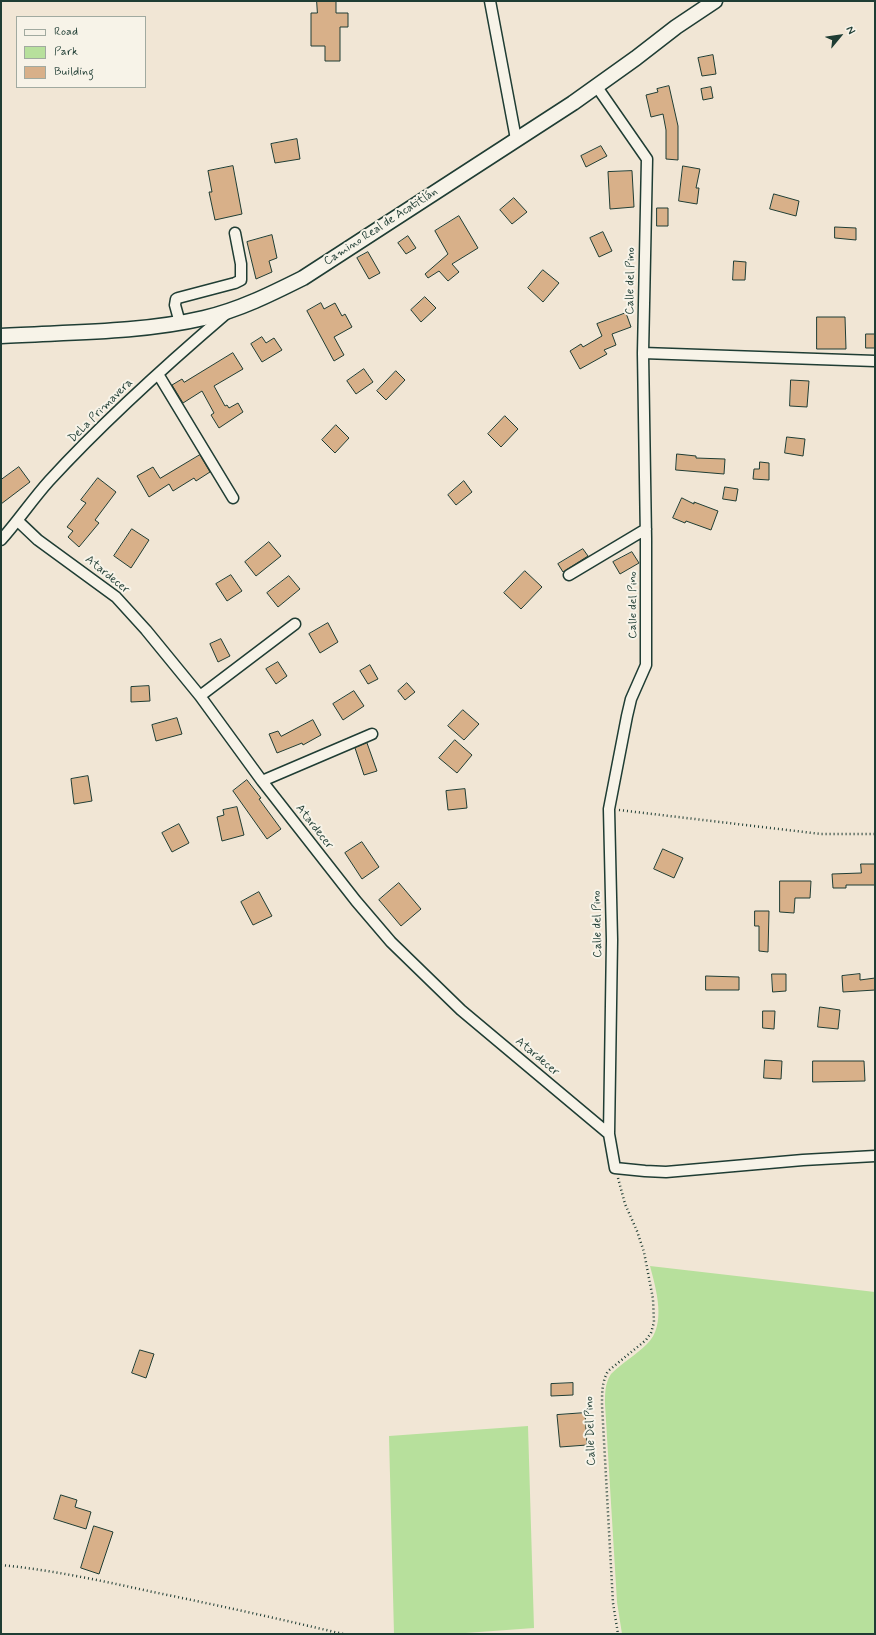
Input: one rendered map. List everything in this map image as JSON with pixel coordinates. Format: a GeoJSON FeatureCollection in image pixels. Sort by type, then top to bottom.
{"type":"FeatureCollection","features":[{"type":"Feature","properties":{"kind":"main road","name":"Camino Real de Acatitlán"},"geometry":{"type":"LineString","coordinates":[[1,336],[135,328],[180,323],[230,311],[256,301],[302,278],[597,87],[676,27],[715,1]]}},
{"type":"Feature","properties":{"kind":"street"},"geometry":{"type":"LineString","coordinates":[[490,1],[516,139]]}},
{"type":"Feature","properties":{"kind":"street","name":"Calle del Pino"},"geometry":{"type":"LineString","coordinates":[[597,87],[647,159],[643,353],[646,529],[646,665],[631,699],[609,809],[612,940],[609,1134]]}},
{"type":"Feature","properties":{"kind":"street"},"geometry":{"type":"LineString","coordinates":[[180,323],[175,305],[178,298],[236,283],[241,280],[241,264],[235,233]]}},
{"type":"Feature","properties":{"kind":"street","name":"DeLa Primavera"},"geometry":{"type":"LineString","coordinates":[[1,540],[49,482],[97,432],[158,374],[230,311]]}},
{"type":"Feature","properties":{"kind":"street"},"geometry":{"type":"LineString","coordinates":[[643,353],[875,360]]}},
{"type":"Feature","properties":{"kind":"street"},"geometry":{"type":"LineString","coordinates":[[158,374],[233,498]]}},
{"type":"Feature","properties":{"kind":"street","name":"Atardecer"},"geometry":{"type":"LineString","coordinates":[[18,521],[38,540],[116,597],[146,630],[200,696],[262,781],[356,901],[391,942],[461,1010],[609,1134]]}},
{"type":"Feature","properties":{"kind":"street"},"geometry":{"type":"LineString","coordinates":[[569,575],[646,529]]}},
{"type":"Feature","properties":{"kind":"street"},"geometry":{"type":"LineString","coordinates":[[200,696],[295,624]]}},
{"type":"Feature","properties":{"kind":"street"},"geometry":{"type":"LineString","coordinates":[[262,781],[372,734]]}},
{"type":"Feature","properties":{"kind":"street"},"geometry":{"type":"LineString","coordinates":[[609,1134],[615,1168],[645,1172],[666,1172],[803,1160],[875,1156]]}},
{"type":"Feature","properties":{"kind":"path"},"geometry":{"type":"LineString","coordinates":[[609,809],[821,834],[875,834]]}},
{"type":"Feature","properties":{"kind":"path","name":"Calle Del Pino"},"geometry":{"type":"LineString","coordinates":[[615,1168],[626,1204],[644,1252],[655,1310],[651,1333],[646,1340],[608,1371],[602,1386],[612,1588],[618,1634]]}},
{"type":"Feature","properties":{"kind":"path"},"geometry":{"type":"LineString","coordinates":[[1,1565],[38,1569],[99,1580],[246,1611],[343,1634]]}},
{"type":"Feature","properties":{"kind":"green space"},"geometry":{"type":"Polygon","coordinates":[[[650,1266],[875,1292],[875,1634],[622,1634],[617,1602],[605,1392],[606,1385],[611,1374],[647,1344],[657,1327],[657,1296],[650,1266]]]}},
{"type":"Feature","properties":{"kind":"green space"},"geometry":{"type":"Polygon","coordinates":[[[528,1426],[534,1628],[452,1634],[394,1634],[389,1436],[528,1426]]]}},
{"type":"Feature","properties":{"kind":"building"},"geometry":{"type":"Polygon","coordinates":[[[317,1],[336,1],[336,13],[348,13],[348,27],[340,27],[340,61],[325,61],[325,46],[311,46],[311,13],[317,13],[317,1]]]}},
{"type":"Feature","properties":{"kind":"building"},"geometry":{"type":"Polygon","coordinates":[[[713,55],[716,74],[702,76],[698,58],[713,55]]]}},
{"type":"Feature","properties":{"kind":"building"},"geometry":{"type":"Polygon","coordinates":[[[669,86],[678,126],[678,160],[666,159],[666,130],[663,114],[651,117],[646,95],[658,92],[657,89],[669,86]]]}},
{"type":"Feature","properties":{"kind":"building"},"geometry":{"type":"Polygon","coordinates":[[[711,87],[713,98],[703,100],[701,89],[711,87]]]}},
{"type":"Feature","properties":{"kind":"building"},"geometry":{"type":"Polygon","coordinates":[[[297,139],[300,159],[275,163],[271,144],[297,139]]]}},
{"type":"Feature","properties":{"kind":"building"},"geometry":{"type":"Polygon","coordinates":[[[601,146],[607,156],[586,167],[581,156],[601,146]]]}},
{"type":"Feature","properties":{"kind":"building"},"geometry":{"type":"Polygon","coordinates":[[[233,166],[242,214],[215,220],[209,192],[212,192],[208,171],[233,166]]]}},
{"type":"Feature","properties":{"kind":"building"},"geometry":{"type":"Polygon","coordinates":[[[683,166],[700,169],[696,188],[699,188],[697,204],[679,201],[683,166]]]}},
{"type":"Feature","properties":{"kind":"building"},"geometry":{"type":"Polygon","coordinates":[[[632,171],[634,207],[610,209],[608,172],[632,171]]]}},
{"type":"Feature","properties":{"kind":"building"},"geometry":{"type":"Polygon","coordinates":[[[774,194],[799,201],[796,216],[770,209],[774,194]]]}},
{"type":"Feature","properties":{"kind":"building"},"geometry":{"type":"Polygon","coordinates":[[[514,198],[527,212],[512,224],[500,210],[514,198]]]}},
{"type":"Feature","properties":{"kind":"building"},"geometry":{"type":"Polygon","coordinates":[[[657,208],[668,208],[668,226],[657,226],[657,208]]]}},
{"type":"Feature","properties":{"kind":"building"},"geometry":{"type":"Polygon","coordinates":[[[459,216],[478,248],[452,264],[459,272],[448,281],[439,271],[428,278],[425,274],[448,254],[435,231],[459,216]]]}},
{"type":"Feature","properties":{"kind":"building"},"geometry":{"type":"Polygon","coordinates":[[[835,227],[856,228],[856,240],[835,238],[835,227]]]}},
{"type":"Feature","properties":{"kind":"building"},"geometry":{"type":"Polygon","coordinates":[[[603,232],[612,251],[599,257],[590,238],[603,232]]]}},
{"type":"Feature","properties":{"kind":"building"},"geometry":{"type":"Polygon","coordinates":[[[272,235],[277,258],[269,261],[272,272],[256,279],[247,242],[272,235]]]}},
{"type":"Feature","properties":{"kind":"building"},"geometry":{"type":"Polygon","coordinates":[[[408,236],[416,248],[406,254],[398,243],[408,236]]]}},
{"type":"Feature","properties":{"kind":"building"},"geometry":{"type":"Polygon","coordinates":[[[368,252],[380,273],[369,279],[357,258],[368,252]]]}},
{"type":"Feature","properties":{"kind":"building"},"geometry":{"type":"Polygon","coordinates":[[[734,261],[746,262],[745,280],[733,280],[734,261]]]}},
{"type":"Feature","properties":{"kind":"building"},"geometry":{"type":"Polygon","coordinates":[[[543,270],[559,283],[543,302],[528,288],[543,270]]]}},
{"type":"Feature","properties":{"kind":"building"},"geometry":{"type":"Polygon","coordinates":[[[425,297],[436,308],[421,322],[411,310],[425,297]]]}},
{"type":"Feature","properties":{"kind":"building"},"geometry":{"type":"Polygon","coordinates":[[[321,303],[324,309],[335,303],[342,316],[345,314],[352,327],[334,337],[344,355],[334,361],[307,311],[321,303]]]}},
{"type":"Feature","properties":{"kind":"building"},"geometry":{"type":"Polygon","coordinates":[[[626,313],[631,327],[612,334],[616,345],[604,350],[607,354],[580,369],[570,351],[581,344],[583,347],[602,336],[597,324],[626,313]]]}},
{"type":"Feature","properties":{"kind":"building"},"geometry":{"type":"Polygon","coordinates":[[[817,317],[845,317],[846,349],[817,349],[817,317]]]}},
{"type":"Feature","properties":{"kind":"building"},"geometry":{"type":"Polygon","coordinates":[[[866,334],[875,334],[875,348],[866,348],[866,334]]]}},
{"type":"Feature","properties":{"kind":"building"},"geometry":{"type":"Polygon","coordinates":[[[262,337],[266,343],[274,338],[282,350],[262,362],[251,344],[262,337]]]}},
{"type":"Feature","properties":{"kind":"building"},"geometry":{"type":"Polygon","coordinates":[[[233,353],[243,369],[214,386],[225,406],[227,405],[229,408],[238,403],[243,412],[219,428],[211,415],[214,413],[202,391],[183,403],[172,385],[182,379],[184,382],[233,353]]]}},
{"type":"Feature","properties":{"kind":"building"},"geometry":{"type":"Polygon","coordinates":[[[364,369],[373,382],[356,394],[347,381],[364,369]]]}},
{"type":"Feature","properties":{"kind":"building"},"geometry":{"type":"Polygon","coordinates":[[[396,371],[405,380],[386,400],[377,391],[396,371]]]}},
{"type":"Feature","properties":{"kind":"building"},"geometry":{"type":"Polygon","coordinates":[[[791,380],[809,381],[807,407],[790,406],[791,380]]]}},
{"type":"Feature","properties":{"kind":"building"},"geometry":{"type":"Polygon","coordinates":[[[505,416],[518,429],[501,447],[488,434],[505,416]]]}},
{"type":"Feature","properties":{"kind":"building"},"geometry":{"type":"Polygon","coordinates":[[[336,425],[349,438],[335,453],[322,440],[336,425]]]}},
{"type":"Feature","properties":{"kind":"building"},"geometry":{"type":"Polygon","coordinates":[[[787,437],[805,439],[803,456],[785,453],[787,437]]]}},
{"type":"Feature","properties":{"kind":"building"},"geometry":{"type":"Polygon","coordinates":[[[677,454],[696,456],[696,458],[725,459],[724,474],[676,470],[677,454]]]}},
{"type":"Feature","properties":{"kind":"building"},"geometry":{"type":"Polygon","coordinates":[[[200,455],[210,472],[196,481],[194,478],[173,491],[169,484],[149,497],[137,476],[153,467],[160,478],[200,455]]]}},
{"type":"Feature","properties":{"kind":"building"},"geometry":{"type":"Polygon","coordinates":[[[760,462],[769,463],[769,480],[753,479],[754,469],[759,469],[760,462]]]}},
{"type":"Feature","properties":{"kind":"building"},"geometry":{"type":"Polygon","coordinates":[[[19,467],[30,482],[1,504],[1,480],[19,467]]]}},
{"type":"Feature","properties":{"kind":"building"},"geometry":{"type":"Polygon","coordinates":[[[98,478],[116,492],[95,520],[99,523],[79,547],[68,537],[73,531],[67,527],[86,503],[81,500],[98,478]]]}},
{"type":"Feature","properties":{"kind":"building"},"geometry":{"type":"Polygon","coordinates":[[[464,481],[472,492],[456,505],[448,495],[464,481]]]}},
{"type":"Feature","properties":{"kind":"building"},"geometry":{"type":"Polygon","coordinates":[[[725,487],[738,489],[736,501],[723,499],[725,487]]]}},
{"type":"Feature","properties":{"kind":"building"},"geometry":{"type":"Polygon","coordinates":[[[682,498],[694,504],[694,502],[718,511],[711,530],[673,518],[682,498]]]}},
{"type":"Feature","properties":{"kind":"building"},"geometry":{"type":"Polygon","coordinates":[[[132,529],[149,540],[131,568],[114,556],[132,529]]]}},
{"type":"Feature","properties":{"kind":"building"},"geometry":{"type":"Polygon","coordinates":[[[269,542],[281,556],[256,576],[245,562],[269,542]]]}},
{"type":"Feature","properties":{"kind":"building"},"geometry":{"type":"Polygon","coordinates":[[[583,549],[588,556],[563,572],[558,564],[583,549]]]}},
{"type":"Feature","properties":{"kind":"building"},"geometry":{"type":"Polygon","coordinates":[[[632,552],[639,563],[620,574],[613,562],[632,552]]]}},
{"type":"Feature","properties":{"kind":"building"},"geometry":{"type":"Polygon","coordinates":[[[525,571],[542,587],[521,609],[504,593],[525,571]]]}},
{"type":"Feature","properties":{"kind":"building"},"geometry":{"type":"Polygon","coordinates":[[[231,575],[242,591],[227,601],[216,584],[231,575]]]}},
{"type":"Feature","properties":{"kind":"building"},"geometry":{"type":"Polygon","coordinates":[[[289,576],[300,589],[278,607],[267,593],[289,576]]]}},
{"type":"Feature","properties":{"kind":"building"},"geometry":{"type":"Polygon","coordinates":[[[328,623],[338,642],[320,653],[309,634],[328,623]]]}},
{"type":"Feature","properties":{"kind":"building"},"geometry":{"type":"Polygon","coordinates":[[[221,639],[230,656],[218,662],[210,644],[221,639]]]}},
{"type":"Feature","properties":{"kind":"building"},"geometry":{"type":"Polygon","coordinates":[[[278,662],[287,676],[276,684],[266,669],[278,662]]]}},
{"type":"Feature","properties":{"kind":"building"},"geometry":{"type":"Polygon","coordinates":[[[370,665],[378,679],[368,684],[360,671],[370,665]]]}},
{"type":"Feature","properties":{"kind":"building"},"geometry":{"type":"Polygon","coordinates":[[[407,683],[415,692],[405,700],[398,691],[407,683]]]}},
{"type":"Feature","properties":{"kind":"building"},"geometry":{"type":"Polygon","coordinates":[[[149,686],[150,701],[131,702],[131,687],[149,686]]]}},
{"type":"Feature","properties":{"kind":"building"},"geometry":{"type":"Polygon","coordinates":[[[354,691],[364,706],[343,720],[333,704],[354,691]]]}},
{"type":"Feature","properties":{"kind":"building"},"geometry":{"type":"Polygon","coordinates":[[[463,710],[479,724],[464,740],[448,726],[463,710]]]}},
{"type":"Feature","properties":{"kind":"building"},"geometry":{"type":"Polygon","coordinates":[[[177,718],[182,734],[156,741],[152,725],[177,718]]]}},
{"type":"Feature","properties":{"kind":"building"},"geometry":{"type":"Polygon","coordinates":[[[313,720],[321,735],[303,745],[302,743],[277,753],[269,734],[278,731],[281,736],[313,720]]]}},
{"type":"Feature","properties":{"kind":"building"},"geometry":{"type":"Polygon","coordinates":[[[455,740],[472,755],[457,773],[439,758],[455,740]]]}},
{"type":"Feature","properties":{"kind":"building"},"geometry":{"type":"Polygon","coordinates":[[[367,743],[377,771],[364,775],[355,748],[367,743]]]}},
{"type":"Feature","properties":{"kind":"building"},"geometry":{"type":"Polygon","coordinates":[[[88,776],[92,801],[74,804],[71,779],[88,776]]]}},
{"type":"Feature","properties":{"kind":"building"},"geometry":{"type":"Polygon","coordinates":[[[247,780],[261,798],[259,799],[281,829],[267,839],[233,791],[247,780]]]}},
{"type":"Feature","properties":{"kind":"building"},"geometry":{"type":"Polygon","coordinates":[[[465,789],[467,808],[448,810],[446,791],[465,789]]]}},
{"type":"Feature","properties":{"kind":"building"},"geometry":{"type":"Polygon","coordinates":[[[237,807],[244,835],[222,841],[217,817],[224,815],[223,810],[237,807]]]}},
{"type":"Feature","properties":{"kind":"building"},"geometry":{"type":"Polygon","coordinates":[[[179,824],[189,843],[172,852],[162,833],[179,824]]]}},
{"type":"Feature","properties":{"kind":"building"},"geometry":{"type":"Polygon","coordinates":[[[362,842],[379,867],[362,879],[345,853],[362,842]]]}},
{"type":"Feature","properties":{"kind":"building"},"geometry":{"type":"Polygon","coordinates":[[[663,849],[683,858],[674,878],[654,869],[663,849]]]}},
{"type":"Feature","properties":{"kind":"building"},"geometry":{"type":"Polygon","coordinates":[[[861,864],[875,864],[875,885],[846,885],[846,888],[833,888],[832,874],[861,873],[861,864]]]}},
{"type":"Feature","properties":{"kind":"building"},"geometry":{"type":"Polygon","coordinates":[[[780,881],[811,881],[810,898],[795,898],[794,913],[780,912],[780,881]]]}},
{"type":"Feature","properties":{"kind":"building"},"geometry":{"type":"Polygon","coordinates":[[[399,883],[421,909],[401,926],[379,900],[399,883]]]}},
{"type":"Feature","properties":{"kind":"building"},"geometry":{"type":"Polygon","coordinates":[[[259,892],[272,916],[253,925],[241,902],[259,892]]]}},
{"type":"Feature","properties":{"kind":"building"},"geometry":{"type":"Polygon","coordinates":[[[755,911],[769,911],[768,952],[759,951],[759,926],[755,926],[755,911]]]}},
{"type":"Feature","properties":{"kind":"building"},"geometry":{"type":"Polygon","coordinates":[[[772,974],[786,974],[786,991],[773,992],[772,974]]]}},
{"type":"Feature","properties":{"kind":"building"},"geometry":{"type":"Polygon","coordinates":[[[860,974],[860,980],[875,978],[875,990],[843,992],[842,976],[860,974]]]}},
{"type":"Feature","properties":{"kind":"building"},"geometry":{"type":"Polygon","coordinates":[[[706,976],[739,977],[739,990],[706,990],[706,976]]]}},
{"type":"Feature","properties":{"kind":"building"},"geometry":{"type":"Polygon","coordinates":[[[820,1007],[840,1010],[838,1029],[818,1027],[820,1007]]]}},
{"type":"Feature","properties":{"kind":"building"},"geometry":{"type":"Polygon","coordinates":[[[763,1011],[775,1011],[774,1029],[763,1028],[763,1011]]]}},
{"type":"Feature","properties":{"kind":"building"},"geometry":{"type":"Polygon","coordinates":[[[765,1060],[782,1061],[781,1079],[764,1078],[765,1060]]]}},
{"type":"Feature","properties":{"kind":"building"},"geometry":{"type":"Polygon","coordinates":[[[813,1061],[864,1061],[865,1081],[813,1082],[813,1061]]]}},
{"type":"Feature","properties":{"kind":"building"},"geometry":{"type":"Polygon","coordinates":[[[140,1350],[154,1354],[146,1378],[132,1373],[140,1350]]]}},
{"type":"Feature","properties":{"kind":"building"},"geometry":{"type":"Polygon","coordinates":[[[573,1383],[573,1395],[551,1396],[551,1384],[573,1383]]]}},
{"type":"Feature","properties":{"kind":"building"},"geometry":{"type":"Polygon","coordinates":[[[585,1413],[587,1445],[560,1447],[557,1415],[585,1413]]]}},
{"type":"Feature","properties":{"kind":"building"},"geometry":{"type":"Polygon","coordinates":[[[61,1495],[77,1500],[75,1507],[91,1512],[86,1529],[54,1519],[61,1495]]]}},
{"type":"Feature","properties":{"kind":"building"},"geometry":{"type":"Polygon","coordinates":[[[94,1526],[113,1532],[99,1574],[81,1568],[94,1526]]]}}]}
